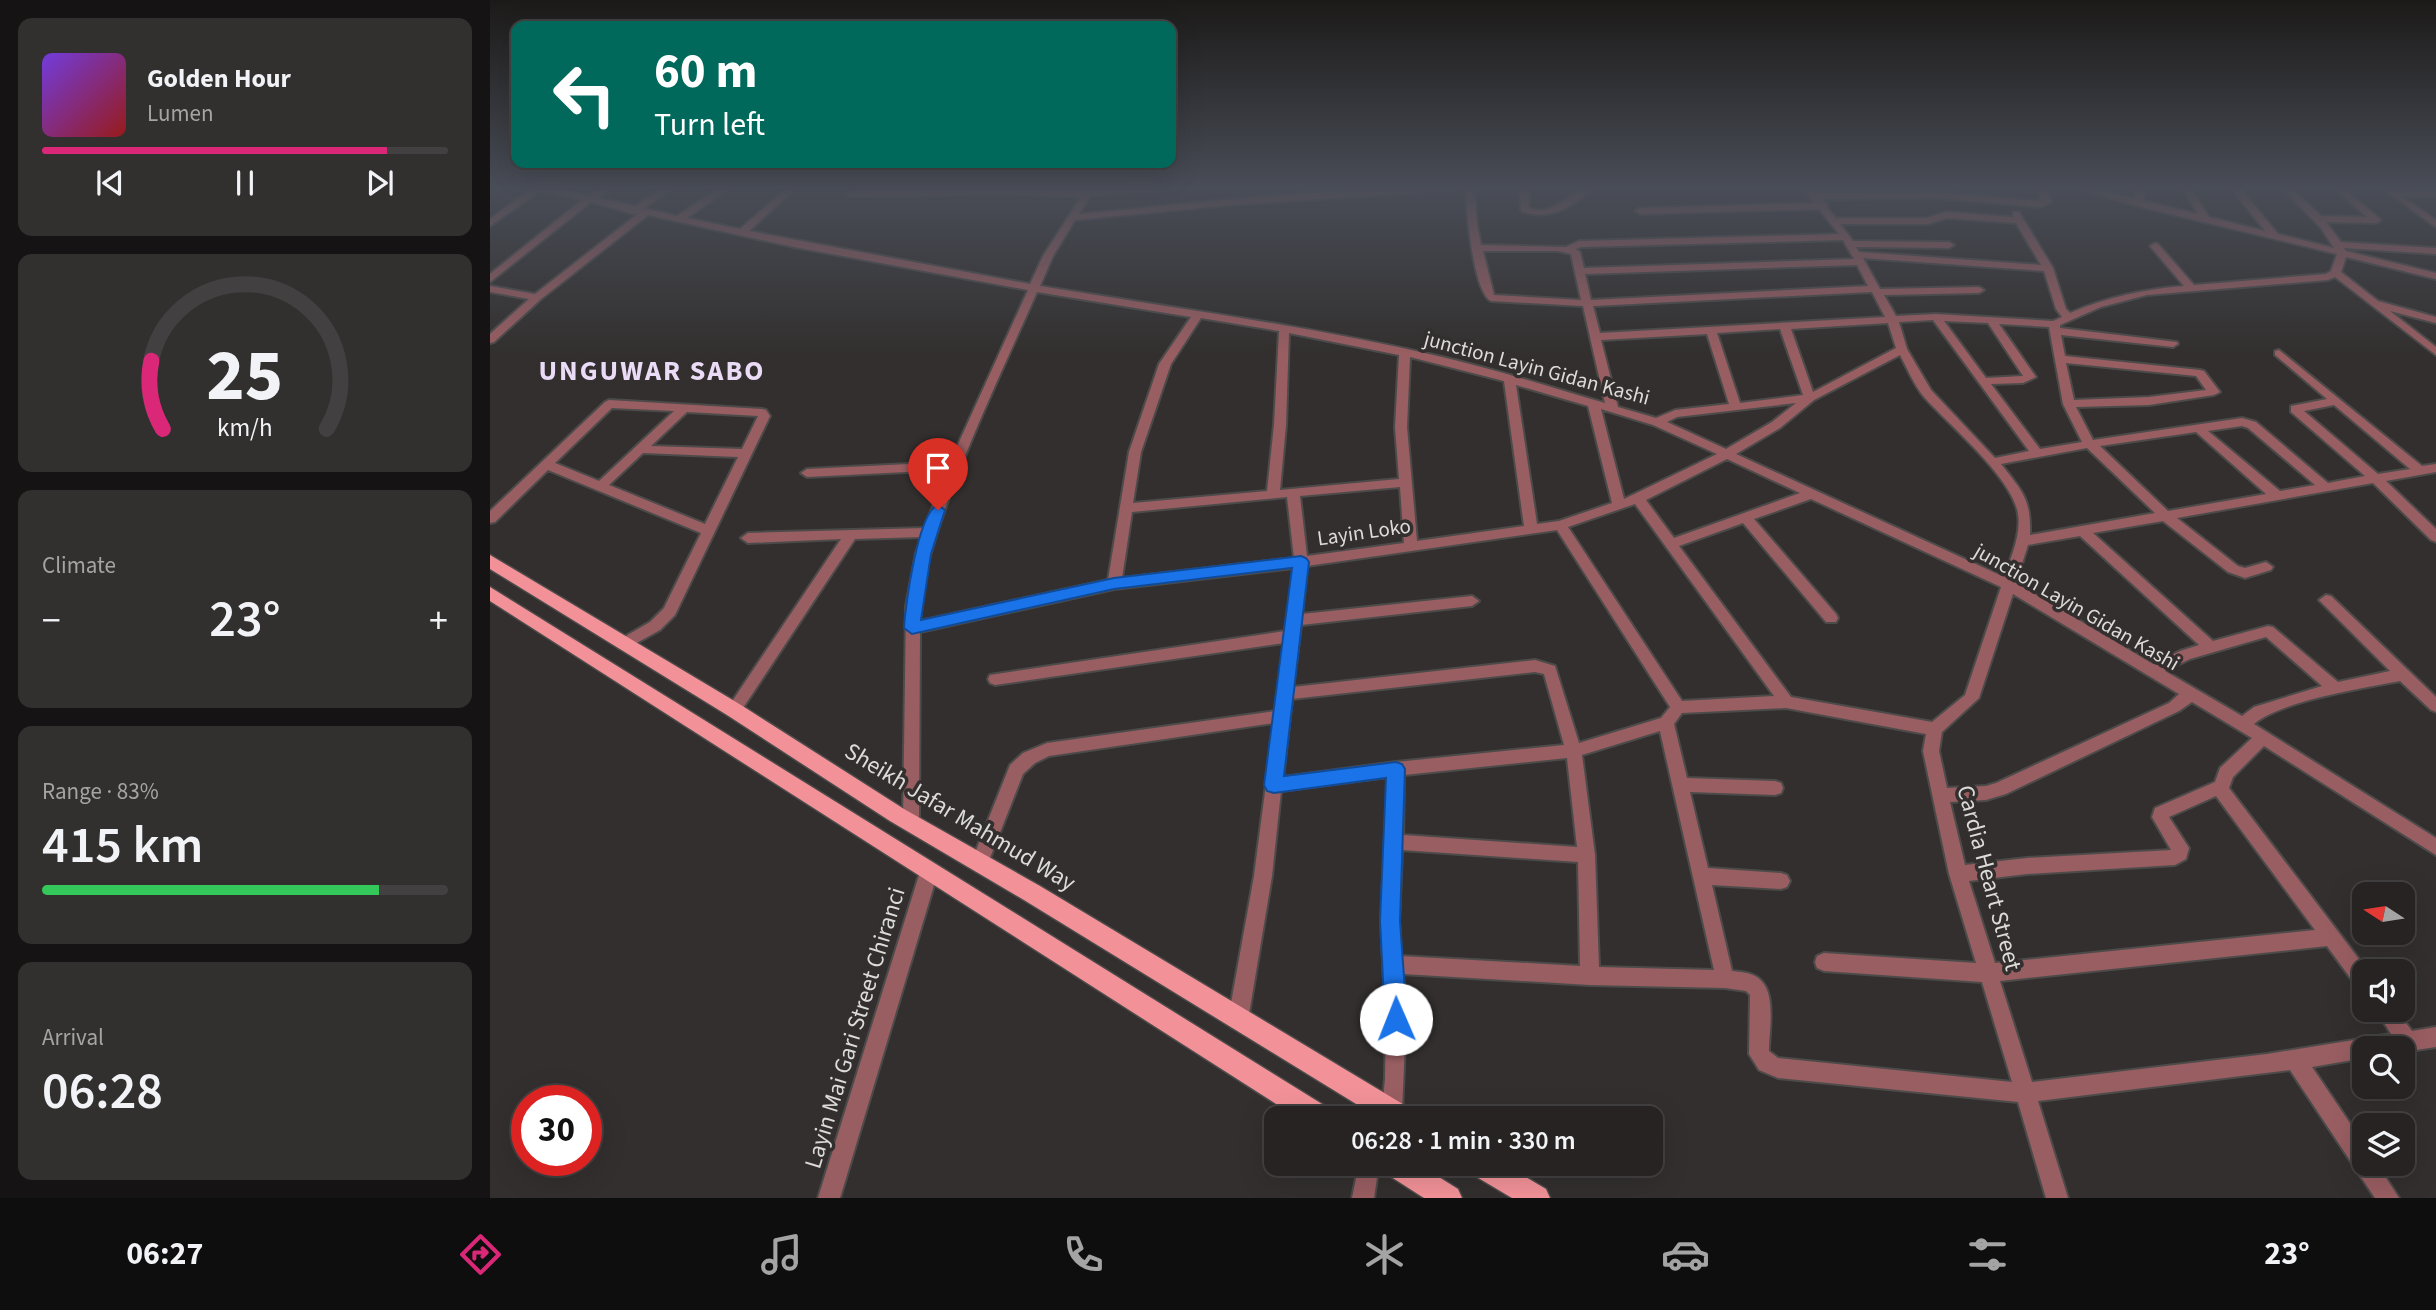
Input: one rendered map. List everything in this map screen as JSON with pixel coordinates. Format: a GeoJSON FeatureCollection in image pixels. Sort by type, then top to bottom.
{"type":"FeatureCollection","features":[{"type":"Feature","properties":{"kind":"main road","name":"Sheikh Jafar Mahmud Way"},"geometry":{"type":"LineString","coordinates":[[490,561],[734,710],[911,823],[1378,1106]]}},
{"type":"Feature","properties":{"kind":"main road"},"geometry":{"type":"LineString","coordinates":[[491,595],[1302,1106]]}},
{"type":"Feature","properties":{"kind":"main road"},"geometry":{"type":"LineString","coordinates":[[1413,1176],[1449,1198]]}},
{"type":"Feature","properties":{"kind":"main road"},"geometry":{"type":"LineString","coordinates":[[1499,1176],[1537,1198]]}},
{"type":"Feature","properties":{"kind":"street"},"geometry":{"type":"LineString","coordinates":[[490,279],[534,243]]}},
{"type":"Feature","properties":{"kind":"street"},"geometry":{"type":"LineString","coordinates":[[490,340],[603,243]]}},
{"type":"Feature","properties":{"kind":"street","name":"junction Layin Gidan Kashi"},"geometry":{"type":"LineString","coordinates":[[794,243],[1034,288],[1284,328],[1405,352],[1442,360],[1657,422],[2009,585],[2263,737],[2436,847]]}},
{"type":"Feature","properties":{"kind":"street"},"geometry":{"type":"LineString","coordinates":[[911,823],[913,606],[930,532],[954,466],[1056,243]]}},
{"type":"Feature","properties":{"kind":"street"},"geometry":{"type":"LineString","coordinates":[[1476,243],[1487,293],[1492,298],[1585,303],[1876,290],[1979,290]]}},
{"type":"Feature","properties":{"kind":"street"},"geometry":{"type":"LineString","coordinates":[[1569,249],[1579,244],[1653,243]]}},
{"type":"Feature","properties":{"kind":"street"},"geometry":{"type":"LineString","coordinates":[[1678,707],[1786,702],[1935,729],[1971,698],[2023,541],[2024,511],[2015,491],[1992,462],[1926,391],[1902,349],[1892,321],[1851,243]]}},
{"type":"Feature","properties":{"kind":"street"},"geometry":{"type":"LineString","coordinates":[[1907,243],[1949,245]]}},
{"type":"Feature","properties":{"kind":"street"},"geometry":{"type":"LineString","coordinates":[[2034,243],[2049,268],[2061,309],[2068,318]]}},
{"type":"Feature","properties":{"kind":"street"},"geometry":{"type":"LineString","coordinates":[[2308,243],[2340,249],[2436,276]]}},
{"type":"Feature","properties":{"kind":"street"},"geometry":{"type":"LineString","coordinates":[[2335,243],[2340,249],[2336,273]]}},
{"type":"Feature","properties":{"kind":"street"},"geometry":{"type":"LineString","coordinates":[[2155,247],[2191,288]]}},
{"type":"Feature","properties":{"kind":"street"},"geometry":{"type":"LineString","coordinates":[[1477,248],[1569,249],[1575,252],[1612,408]]}},
{"type":"Feature","properties":{"kind":"street"},"geometry":{"type":"LineString","coordinates":[[2340,249],[2436,251]]}},
{"type":"Feature","properties":{"kind":"street"},"geometry":{"type":"LineString","coordinates":[[1579,271],[1859,259],[2049,268]]}},
{"type":"Feature","properties":{"kind":"street"},"geometry":{"type":"LineString","coordinates":[[2055,328],[2068,318],[2121,298],[2191,288],[2328,277],[2336,273]]}},
{"type":"Feature","properties":{"kind":"street"},"geometry":{"type":"LineString","coordinates":[[2336,273],[2436,352]]}},
{"type":"Feature","properties":{"kind":"street"},"geometry":{"type":"LineString","coordinates":[[490,289],[537,297]]}},
{"type":"Feature","properties":{"kind":"street"},"geometry":{"type":"LineString","coordinates":[[2374,303],[2436,320]]}},
{"type":"Feature","properties":{"kind":"street"},"geometry":{"type":"LineString","coordinates":[[1114,584],[1135,452],[1166,364],[1198,315]]}},
{"type":"Feature","properties":{"kind":"street"},"geometry":{"type":"LineString","coordinates":[[1594,337],[1936,317],[1990,319],[2173,344]]}},
{"type":"Feature","properties":{"kind":"street"},"geometry":{"type":"LineString","coordinates":[[1936,317],[2038,454]]}},
{"type":"Feature","properties":{"kind":"street"},"geometry":{"type":"LineString","coordinates":[[1984,381],[2023,380],[2030,377],[1990,319]]}},
{"type":"Feature","properties":{"kind":"street"},"geometry":{"type":"LineString","coordinates":[[1784,325],[1810,398]]}},
{"type":"Feature","properties":{"kind":"street"},"geometry":{"type":"LineString","coordinates":[[1273,493],[1280,425],[1284,328]]}},
{"type":"Feature","properties":{"kind":"street"},"geometry":{"type":"LineString","coordinates":[[2055,328],[2068,404],[2079,430],[2090,444],[2167,517],[2238,572],[2266,567]]}},
{"type":"Feature","properties":{"kind":"street"},"geometry":{"type":"LineString","coordinates":[[1711,330],[1735,405]]}},
{"type":"Feature","properties":{"kind":"street"},"geometry":{"type":"LineString","coordinates":[[1657,422],[1675,414],[1810,398],[1902,349]]}},
{"type":"Feature","properties":{"kind":"street"},"geometry":{"type":"LineString","coordinates":[[1405,352],[1401,427],[1411,547]]}},
{"type":"Feature","properties":{"kind":"street"},"geometry":{"type":"LineString","coordinates":[[2279,353],[2419,470]]}},
{"type":"Feature","properties":{"kind":"street"},"geometry":{"type":"LineString","coordinates":[[2061,359],[2200,373],[2214,392],[2160,400],[2068,404]]}},
{"type":"Feature","properties":{"kind":"street"},"geometry":{"type":"LineString","coordinates":[[1509,379],[1531,530]]}},
{"type":"Feature","properties":{"kind":"street","name":"Layin Loko"},"geometry":{"type":"LineString","coordinates":[[912,628],[1114,584],[1301,562],[1560,525],[1638,499],[1727,454],[1776,425],[1810,398]]}},
{"type":"Feature","properties":{"kind":"street"},"geometry":{"type":"LineString","coordinates":[[2337,401],[2295,409],[2430,524],[2436,537]]}},
{"type":"Feature","properties":{"kind":"street"},"geometry":{"type":"LineString","coordinates":[[1593,402],[1619,505]]}},
{"type":"Feature","properties":{"kind":"street"},"geometry":{"type":"LineString","coordinates":[[490,519],[609,404],[762,413],[762,422],[670,611],[655,626],[624,644]]}},
{"type":"Feature","properties":{"kind":"street"},"geometry":{"type":"LineString","coordinates":[[601,486],[684,408]]}},
{"type":"Feature","properties":{"kind":"street"},"geometry":{"type":"LineString","coordinates":[[1992,462],[2090,444],[2248,423],[2325,487]]}},
{"type":"Feature","properties":{"kind":"street"},"geometry":{"type":"LineString","coordinates":[[2198,428],[2277,496]]}},
{"type":"Feature","properties":{"kind":"street"},"geometry":{"type":"LineString","coordinates":[[639,449],[746,453]]}},
{"type":"Feature","properties":{"kind":"street"},"geometry":{"type":"LineString","coordinates":[[546,464],[709,531]]}},
{"type":"Feature","properties":{"kind":"street"},"geometry":{"type":"LineString","coordinates":[[807,472],[954,466]]}},
{"type":"Feature","properties":{"kind":"street"},"geometry":{"type":"LineString","coordinates":[[2023,541],[2436,468]]}},
{"type":"Feature","properties":{"kind":"street"},"geometry":{"type":"LineString","coordinates":[[1126,508],[1406,482]]}},
{"type":"Feature","properties":{"kind":"street"},"geometry":{"type":"LineString","coordinates":[[1238,1020],[1263,876],[1301,562],[1293,492]]}},
{"type":"Feature","properties":{"kind":"street"},"geometry":{"type":"LineString","coordinates":[[1671,544],[1814,493]]}},
{"type":"Feature","properties":{"kind":"street"},"geometry":{"type":"LineString","coordinates":[[1638,499],[1786,702]]}},
{"type":"Feature","properties":{"kind":"street"},"geometry":{"type":"LineString","coordinates":[[1745,517],[1831,618]]}},
{"type":"Feature","properties":{"kind":"street"},"geometry":{"type":"LineString","coordinates":[[1560,525],[1678,707]]}},
{"type":"Feature","properties":{"kind":"street"},"geometry":{"type":"LineString","coordinates":[[2083,531],[2210,647]]}},
{"type":"Feature","properties":{"kind":"street"},"geometry":{"type":"LineString","coordinates":[[748,538],[930,532]]}},
{"type":"Feature","properties":{"kind":"street"},"geometry":{"type":"LineString","coordinates":[[734,710],[850,535]]}},
{"type":"Feature","properties":{"kind":"street"},"geometry":{"type":"LineString","coordinates":[[2326,600],[2436,706]]}},
{"type":"Feature","properties":{"kind":"street"},"geometry":{"type":"LineString","coordinates":[[995,679],[1293,628],[1472,601]]}},
{"type":"Feature","properties":{"kind":"street"},"geometry":{"type":"LineString","coordinates":[[2152,671],[2210,647],[2263,630],[2271,631],[2335,688]]}},
{"type":"Feature","properties":{"kind":"street"},"geometry":{"type":"LineString","coordinates":[[1285,694],[1542,666],[1550,670],[1574,751],[1586,855],[1590,976]]}},
{"type":"Feature","properties":{"kind":"street"},"geometry":{"type":"LineString","coordinates":[[2242,725],[2259,711],[2335,688],[2404,674]]}},
{"type":"Feature","properties":{"kind":"street"},"geometry":{"type":"LineString","coordinates":[[1941,795],[1986,793],[2012,784],[2174,707],[2191,694]]}},
{"type":"Feature","properties":{"kind":"street"},"geometry":{"type":"LineString","coordinates":[[1274,785],[1396,769],[1574,751],[1666,723],[1678,707]]}},
{"type":"Feature","properties":{"kind":"street"},"geometry":{"type":"LineString","coordinates":[[981,863],[1016,770],[1029,758],[1047,750],[1282,716]]}},
{"type":"Feature","properties":{"kind":"street"},"geometry":{"type":"LineString","coordinates":[[1666,723],[1725,979]]}},
{"type":"Feature","properties":{"kind":"street","name":"Cardia Heart Street"},"geometry":{"type":"LineString","coordinates":[[1935,729],[1931,751],[1958,874],[2057,1198]]}},
{"type":"Feature","properties":{"kind":"street"},"geometry":{"type":"LineString","coordinates":[[2220,789],[2226,772],[2263,737]]}},
{"type":"Feature","properties":{"kind":"street"},"geometry":{"type":"LineString","coordinates":[[1394,1106],[1396,1019],[1390,921],[1396,769]]}},
{"type":"Feature","properties":{"kind":"street"},"geometry":{"type":"LineString","coordinates":[[1681,785],[1775,788]]}},
{"type":"Feature","properties":{"kind":"street"},"geometry":{"type":"LineString","coordinates":[[1958,874],[2027,866],[2175,857],[2180,854],[2180,848],[2160,817],[2161,813],[2212,787],[2220,789],[2352,964]]}},
{"type":"Feature","properties":{"kind":"street"},"geometry":{"type":"LineString","coordinates":[[1394,842],[1586,855]]}},
{"type":"Feature","properties":{"kind":"street","name":"Layin Mai Gari Street Chiranci"},"geometry":{"type":"LineString","coordinates":[[829,1198],[929,872]]}},
{"type":"Feature","properties":{"kind":"street"},"geometry":{"type":"LineString","coordinates":[[1702,876],[1781,881]]}},
{"type":"Feature","properties":{"kind":"street"},"geometry":{"type":"LineString","coordinates":[[1824,962],[1988,973],[2332,937]]}},
{"type":"Feature","properties":{"kind":"street"},"geometry":{"type":"LineString","coordinates":[[1394,965],[1590,976],[1725,979],[1750,984],[1758,990],[1759,1055],[1766,1063],[1778,1068],[2024,1093],[2352,1050]]}},
{"type":"Feature","properties":{"kind":"street"},"geometry":{"type":"LineString","coordinates":[[2415,1041],[2436,1037]]}},
{"type":"Feature","properties":{"kind":"street"},"geometry":{"type":"LineString","coordinates":[[2294,1058],[2352,1144]]}},
{"type":"Feature","properties":{"kind":"street"},"geometry":{"type":"LineString","coordinates":[[1363,1198],[1367,1176]]}},
{"type":"Feature","properties":{"kind":"street"},"geometry":{"type":"LineString","coordinates":[[2374,1176],[2388,1198]]}},
{"type":"Feature","properties":{"kind":"district","name":"UNGUWAR SABO"},"geometry":{"type":"Point","coordinates":[652,371]}},
{"type":"Feature","properties":{"kind":"route"},"geometry":{"type":"LineString","coordinates":[[938,510],[923,554],[913,606],[912,628],[1114,584],[1301,562],[1274,785],[1396,769],[1390,921],[1396,1019]]}}]}
